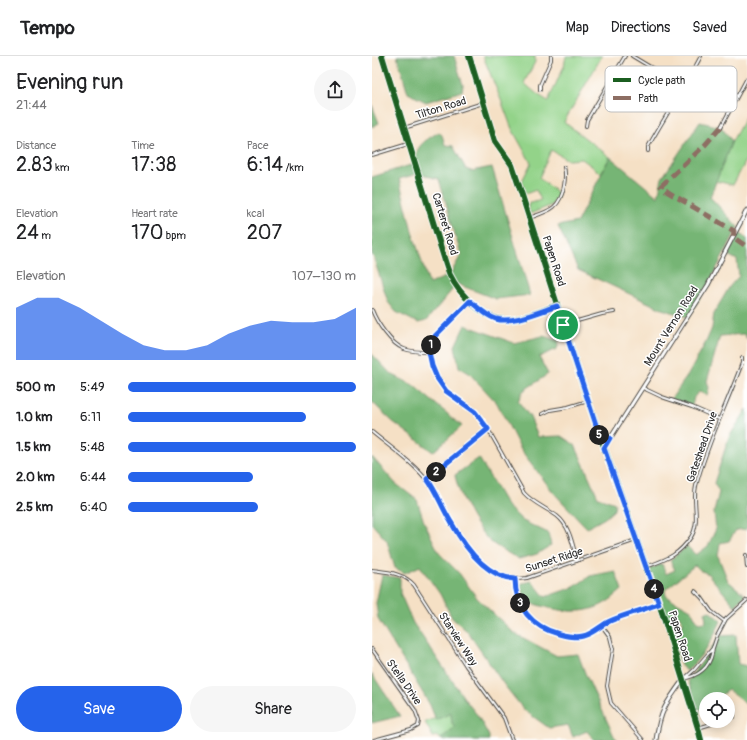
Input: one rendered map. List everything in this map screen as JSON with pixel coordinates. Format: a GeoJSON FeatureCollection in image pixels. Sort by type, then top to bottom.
{"type":"FeatureCollection","features":[{"type":"Feature","properties":{"kind":"street","name":"Carteret Road"},"geometry":{"type":"LineString","coordinates":[[382,56],[408,144],[422,183],[448,270],[453,280],[470,301],[486,315],[499,320],[509,320],[557,306]]}},
{"type":"Feature","properties":{"kind":"street","name":"Papen Road"},"geometry":{"type":"LineString","coordinates":[[469,56],[495,141],[512,166],[600,437],[685,679]]}},
{"type":"Feature","properties":{"kind":"street"},"geometry":{"type":"LineString","coordinates":[[540,90],[540,85],[551,60],[551,56]]}},
{"type":"Feature","properties":{"kind":"street"},"geometry":{"type":"LineString","coordinates":[[618,66],[624,56]]}},
{"type":"Feature","properties":{"kind":"street"},"geometry":{"type":"LineString","coordinates":[[632,56],[649,66]]}},
{"type":"Feature","properties":{"kind":"street"},"geometry":{"type":"LineString","coordinates":[[696,66],[701,56]]}},
{"type":"Feature","properties":{"kind":"street"},"geometry":{"type":"LineString","coordinates":[[737,96],[747,78]]}},
{"type":"Feature","properties":{"kind":"street"},"geometry":{"type":"LineString","coordinates":[[586,126],[587,120],[605,89]]}},
{"type":"Feature","properties":{"kind":"street","name":"Tilton Road"},"geometry":{"type":"LineString","coordinates":[[404,128],[483,103]]}},
{"type":"Feature","properties":{"kind":"street"},"geometry":{"type":"LineString","coordinates":[[648,151],[648,147],[668,112]]}},
{"type":"Feature","properties":{"kind":"street"},"geometry":{"type":"LineString","coordinates":[[721,127],[729,112]]}},
{"type":"Feature","properties":{"kind":"street"},"geometry":{"type":"LineString","coordinates":[[372,155],[408,144]]}},
{"type":"Feature","properties":{"kind":"street"},"geometry":{"type":"LineString","coordinates":[[529,218],[550,211],[558,204],[564,188],[564,167]]}},
{"type":"Feature","properties":{"kind":"street","name":"Mount Vernon Road"},"geometry":{"type":"LineString","coordinates":[[604,448],[708,285],[747,210]]}},
{"type":"Feature","properties":{"kind":"street"},"geometry":{"type":"LineString","coordinates":[[470,301],[435,336],[429,352],[432,366],[443,386],[450,394],[475,412],[488,429],[524,493],[531,500],[556,515],[564,523],[577,561]]}},
{"type":"Feature","properties":{"kind":"street"},"geometry":{"type":"LineString","coordinates":[[372,310],[380,325],[399,346],[411,351],[429,352]]}},
{"type":"Feature","properties":{"kind":"street"},"geometry":{"type":"LineString","coordinates":[[563,325],[614,312]]}},
{"type":"Feature","properties":{"kind":"street","name":"Gateshead Drive"},"geometry":{"type":"LineString","coordinates":[[646,567],[677,553],[693,532],[695,524],[695,490],[704,459],[739,372],[742,358]]}},
{"type":"Feature","properties":{"kind":"street"},"geometry":{"type":"LineString","coordinates":[[643,388],[662,398],[692,407],[719,419]]}},
{"type":"Feature","properties":{"kind":"street"},"geometry":{"type":"LineString","coordinates":[[542,414],[550,410],[588,401]]}},
{"type":"Feature","properties":{"kind":"street"},"geometry":{"type":"LineString","coordinates":[[427,479],[488,429]]}},
{"type":"Feature","properties":{"kind":"street","name":"Sunset Ridge"},"geometry":{"type":"LineString","coordinates":[[372,432],[427,479],[435,490],[458,534],[471,552],[496,574],[506,578],[527,578],[637,539]]}},
{"type":"Feature","properties":{"kind":"street"},"geometry":{"type":"LineString","coordinates":[[600,437],[604,439],[610,438]]}},
{"type":"Feature","properties":{"kind":"street"},"geometry":{"type":"LineString","coordinates":[[746,555],[747,567]]}},
{"type":"Feature","properties":{"kind":"street","name":"Starview Way"},"geometry":{"type":"LineString","coordinates":[[372,570],[401,575],[411,581],[466,666],[504,718],[512,740]]}},
{"type":"Feature","properties":{"kind":"street"},"geometry":{"type":"LineString","coordinates":[[515,579],[516,590],[521,606],[530,618],[554,633],[573,637],[589,634],[612,620],[659,604]]}},
{"type":"Feature","properties":{"kind":"street"},"geometry":{"type":"LineString","coordinates":[[695,591],[711,611],[724,622]]}},
{"type":"Feature","properties":{"kind":"street"},"geometry":{"type":"LineString","coordinates":[[685,679],[695,676],[708,664],[712,656],[713,646],[724,622],[747,600]]}},
{"type":"Feature","properties":{"kind":"street"},"geometry":{"type":"LineString","coordinates":[[602,626],[610,638],[613,649],[607,686],[609,698],[611,703],[643,740]]}},
{"type":"Feature","properties":{"kind":"street"},"geometry":{"type":"LineString","coordinates":[[656,740],[659,721],[663,709],[685,679],[713,646]]}},
{"type":"Feature","properties":{"kind":"street","name":"Stella Drive"},"geometry":{"type":"LineString","coordinates":[[372,649],[420,721],[419,725],[411,730],[374,740]]}},
{"type":"Feature","properties":{"kind":"street"},"geometry":{"type":"LineString","coordinates":[[685,679],[701,740]]}},
{"type":"Feature","properties":{"kind":"green space"},"geometry":{"type":"Polygon","coordinates":[[[397,56],[454,56],[463,85],[462,91],[426,102],[408,93],[397,56]]]}},
{"type":"Feature","properties":{"kind":"green space"},"geometry":{"type":"Polygon","coordinates":[[[483,56],[535,56],[535,62],[524,83],[548,101],[564,66],[566,56],[602,56],[564,122],[610,157],[601,173],[582,159],[568,160],[551,150],[539,178],[559,194],[552,205],[530,214],[528,204],[541,200],[536,190],[525,194],[522,181],[531,163],[512,129],[483,56]]]}},
{"type":"Feature","properties":{"kind":"green space"},"geometry":{"type":"Polygon","coordinates":[[[372,105],[379,123],[372,127],[372,105]]]}},
{"type":"Feature","properties":{"kind":"green space"},"geometry":{"type":"Polygon","coordinates":[[[747,114],[747,159],[733,185],[716,181],[732,141],[747,114]]]}},
{"type":"Feature","properties":{"kind":"green space"},"geometry":{"type":"Polygon","coordinates":[[[700,122],[721,127],[732,141],[710,197],[738,227],[708,285],[688,317],[662,309],[578,270],[558,226],[577,222],[610,157],[658,197],[662,178],[700,122]]]}},
{"type":"Feature","properties":{"kind":"green space"},"geometry":{"type":"Polygon","coordinates":[[[439,132],[442,135],[445,145],[453,146],[466,169],[471,171],[492,167],[530,295],[496,299],[457,284],[426,321],[418,323],[396,312],[388,302],[372,253],[372,177],[414,164],[417,152],[422,144],[439,132]],[[417,174],[399,179],[412,231],[429,284],[450,275],[461,255],[439,179],[417,174]]]}},
{"type":"Feature","properties":{"kind":"green space"},"geometry":{"type":"Polygon","coordinates":[[[740,232],[747,239],[747,339],[744,334],[720,336],[707,381],[709,388],[707,395],[699,392],[694,397],[692,406],[671,399],[688,375],[706,342],[712,328],[714,313],[730,286],[739,276],[737,260],[726,254],[740,232]]]}},
{"type":"Feature","properties":{"kind":"green space"},"geometry":{"type":"Polygon","coordinates":[[[465,325],[514,343],[543,336],[559,341],[557,349],[539,357],[548,374],[523,391],[518,401],[530,417],[538,437],[561,436],[575,445],[598,497],[615,503],[614,510],[605,518],[587,528],[553,492],[521,450],[497,403],[469,373],[459,367],[455,346],[465,325]]]}},
{"type":"Feature","properties":{"kind":"green space"},"geometry":{"type":"Polygon","coordinates":[[[372,354],[391,374],[413,385],[462,426],[433,452],[392,421],[372,402],[372,354]]]}},
{"type":"Feature","properties":{"kind":"green space"},"geometry":{"type":"Polygon","coordinates":[[[747,409],[747,529],[736,530],[729,541],[720,543],[718,556],[728,581],[745,595],[735,606],[708,574],[700,570],[695,565],[665,590],[666,596],[691,610],[698,623],[706,622],[705,613],[709,611],[721,621],[707,648],[687,671],[681,666],[672,631],[684,624],[679,616],[666,620],[649,569],[662,564],[666,574],[675,570],[670,560],[687,546],[696,555],[708,546],[716,529],[714,512],[719,492],[714,483],[729,437],[747,409]]]}},
{"type":"Feature","properties":{"kind":"green space"},"geometry":{"type":"Polygon","coordinates":[[[372,457],[395,483],[417,500],[424,522],[439,553],[459,573],[477,598],[514,633],[557,656],[578,654],[585,673],[614,736],[618,740],[594,740],[587,731],[573,737],[568,725],[549,728],[524,710],[505,686],[467,631],[452,618],[440,594],[420,566],[405,573],[395,568],[387,541],[372,524],[372,457]]]}},
{"type":"Feature","properties":{"kind":"green space"},"geometry":{"type":"Polygon","coordinates":[[[479,458],[507,506],[523,521],[548,533],[551,545],[537,554],[519,559],[492,543],[486,537],[474,521],[464,502],[455,475],[479,458]]]}},
{"type":"Feature","properties":{"kind":"green space"},"geometry":{"type":"Polygon","coordinates":[[[615,571],[622,590],[607,602],[596,608],[586,610],[566,611],[527,602],[519,584],[532,581],[545,597],[574,587],[590,576],[615,571]]]}},
{"type":"Feature","properties":{"kind":"green space"},"geometry":{"type":"Polygon","coordinates":[[[382,575],[400,578],[400,593],[413,623],[466,701],[478,716],[489,736],[489,740],[441,739],[455,727],[452,723],[451,713],[436,720],[430,705],[378,619],[376,603],[382,575]]]}},
{"type":"Feature","properties":{"kind":"green space"},"geometry":{"type":"Polygon","coordinates":[[[736,635],[738,664],[747,666],[747,704],[735,695],[735,692],[728,690],[725,692],[699,692],[698,711],[688,681],[720,636],[736,635]]]}},
{"type":"Feature","properties":{"kind":"green space"},"geometry":{"type":"Polygon","coordinates":[[[372,674],[400,716],[372,723],[372,674]]]}},
{"type":"Feature","properties":{"kind":"green space"},"geometry":{"type":"Polygon","coordinates":[[[451,713],[452,723],[455,727],[441,739],[436,736],[433,737],[425,722],[451,713]]]}},
{"type":"Feature","properties":{"kind":"marked path"},"geometry":{"type":"LineString","coordinates":[[721,127],[705,145],[661,186],[668,192],[734,231],[733,237],[747,247]]}},
{"type":"Feature","properties":{"kind":"cycle path"},"geometry":{"type":"LineString","coordinates":[[382,56],[446,265],[454,282],[466,298],[474,305],[490,316],[499,319],[507,320],[520,318],[557,305]]}},
{"type":"Feature","properties":{"kind":"cycle path"},"geometry":{"type":"LineString","coordinates":[[469,56],[495,141],[512,165],[588,401],[663,615],[701,740]]}},
{"type":"Feature","properties":{"kind":"route"},"geometry":{"type":"LineString","coordinates":[[470,301],[486,315],[499,320],[509,320],[557,306],[563,325],[600,437],[604,439],[610,438],[604,448],[659,604],[612,620],[582,637],[573,637],[554,633],[530,618],[519,602],[515,579],[506,578],[496,574],[471,552],[450,522],[435,490],[427,479],[488,429],[475,412],[446,391],[437,378],[432,366],[429,352],[435,336],[440,330],[470,301]]}}]}
